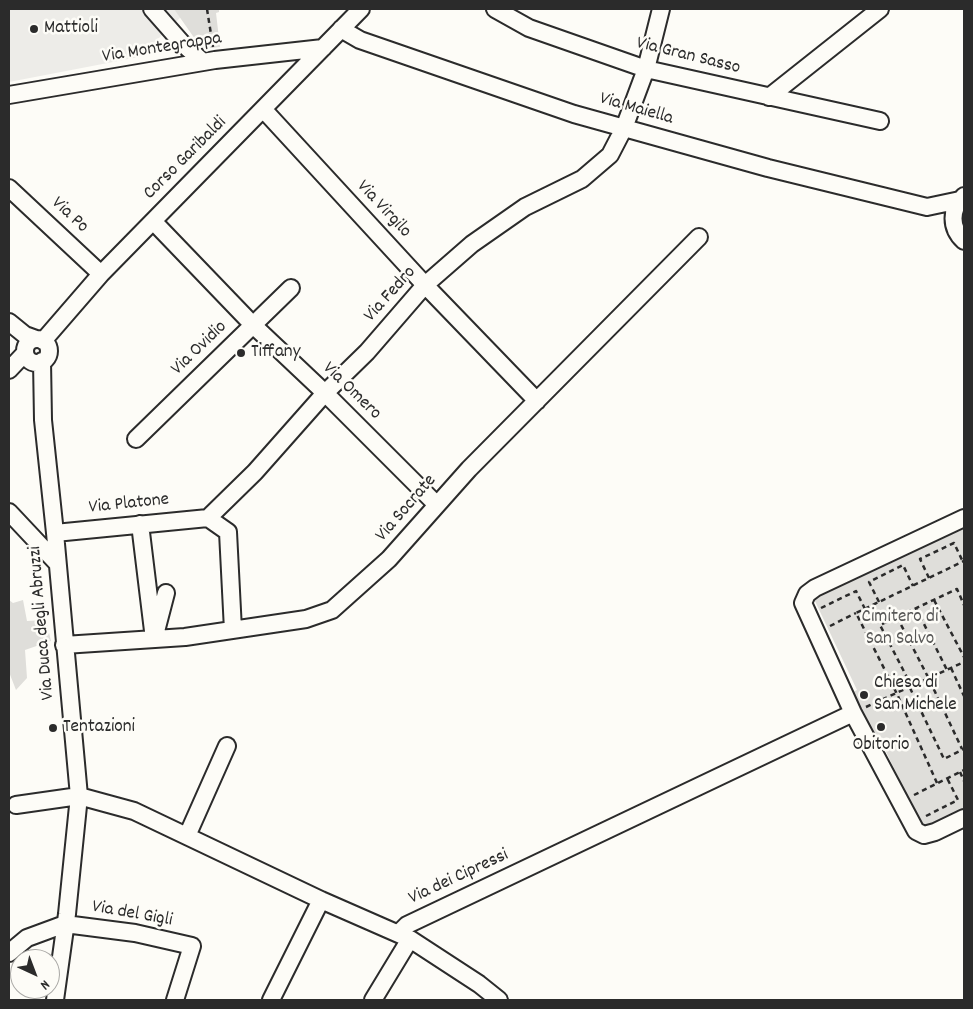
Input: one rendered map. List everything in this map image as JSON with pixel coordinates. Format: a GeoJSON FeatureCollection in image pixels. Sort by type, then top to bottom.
{"type":"FeatureCollection","features":[{"type":"Feature","properties":{"kind":"street"},"geometry":{"type":"LineString","coordinates":[[152,9],[182,43],[209,61]]}},
{"type":"Feature","properties":{"kind":"street","name":"Corso Garibaldi"},"geometry":{"type":"LineString","coordinates":[[40,340],[101,274],[360,9]]}},
{"type":"Feature","properties":{"kind":"street","name":"Via Gran Sasso"},"geometry":{"type":"LineString","coordinates":[[495,9],[529,28],[646,69],[880,121]]}},
{"type":"Feature","properties":{"kind":"street","name":"Via Fedro"},"geometry":{"type":"LineString","coordinates":[[208,518],[255,472],[325,394],[367,352],[425,285],[472,244],[525,207],[582,179],[610,155],[624,128],[646,69],[662,9]]}},
{"type":"Feature","properties":{"kind":"street"},"geometry":{"type":"LineString","coordinates":[[769,97],[880,9]]}},
{"type":"Feature","properties":{"kind":"street","name":"Via Maiella"},"geometry":{"type":"LineString","coordinates":[[341,29],[360,40],[574,114],[768,168],[927,207],[962,198]]}},
{"type":"Feature","properties":{"kind":"street","name":"Via Montegrappa"},"geometry":{"type":"LineString","coordinates":[[9,94],[209,61],[323,48]]}},
{"type":"Feature","properties":{"kind":"street","name":"Via Virgilo"},"geometry":{"type":"LineString","coordinates":[[263,109],[425,285],[537,401]]}},
{"type":"Feature","properties":{"kind":"street","name":"Via Po"},"geometry":{"type":"LineString","coordinates":[[9,188],[101,274]]}},
{"type":"Feature","properties":{"kind":"street"},"geometry":{"type":"LineString","coordinates":[[962,198],[953,212],[953,219],[962,239]]}},
{"type":"Feature","properties":{"kind":"street","name":"Via Maiella"},"geometry":{"type":"LineString","coordinates":[[927,207],[962,239]]}},
{"type":"Feature","properties":{"kind":"street","name":"Via Omero"},"geometry":{"type":"LineString","coordinates":[[153,221],[253,325],[437,505]]}},
{"type":"Feature","properties":{"kind":"street","name":"Via Socrate"},"geometry":{"type":"LineString","coordinates":[[64,645],[185,637],[306,619],[332,610],[389,559],[469,469],[699,237]]}},
{"type":"Feature","properties":{"kind":"street","name":"Via Ovidio"},"geometry":{"type":"LineString","coordinates":[[136,439],[291,288]]}},
{"type":"Feature","properties":{"kind":"street"},"geometry":{"type":"LineString","coordinates":[[9,322],[24,335],[40,340],[49,350],[47,357],[42,362],[32,361],[26,353]]}},
{"type":"Feature","properties":{"kind":"street"},"geometry":{"type":"LineString","coordinates":[[9,370],[26,353],[29,342],[40,340]]}},
{"type":"Feature","properties":{"kind":"street","name":"Via Duca degli Abruzzi"},"geometry":{"type":"LineString","coordinates":[[42,362],[42,420],[55,533],[56,562],[79,796],[55,1000]]}},
{"type":"Feature","properties":{"kind":"street"},"geometry":{"type":"LineString","coordinates":[[10,514],[56,562]]}},
{"type":"Feature","properties":{"kind":"street"},"geometry":{"type":"LineString","coordinates":[[208,518],[228,532],[233,630]]}},
{"type":"Feature","properties":{"kind":"street","name":"Via Platone"},"geometry":{"type":"LineString","coordinates":[[55,533],[208,518]]}},
{"type":"Feature","properties":{"kind":"street"},"geometry":{"type":"LineString","coordinates":[[964,518],[815,588],[806,594],[804,598],[804,608],[854,713],[916,831],[924,835],[935,832],[964,818]]}},
{"type":"Feature","properties":{"kind":"street"},"geometry":{"type":"LineString","coordinates":[[140,524],[154,639]]}},
{"type":"Feature","properties":{"kind":"street"},"geometry":{"type":"LineString","coordinates":[[154,639],[166,593]]}},
{"type":"Feature","properties":{"kind":"street","name":"Via dei Cipressi"},"geometry":{"type":"LineString","coordinates":[[79,796],[134,812],[321,900],[404,936],[407,925],[854,713]]}},
{"type":"Feature","properties":{"kind":"street"},"geometry":{"type":"LineString","coordinates":[[187,836],[227,746]]}},
{"type":"Feature","properties":{"kind":"street"},"geometry":{"type":"LineString","coordinates":[[11,806],[79,796]]}},
{"type":"Feature","properties":{"kind":"street"},"geometry":{"type":"LineString","coordinates":[[271,1000],[321,900]]}},
{"type":"Feature","properties":{"kind":"street"},"geometry":{"type":"LineString","coordinates":[[9,953],[27,938],[65,924]]}},
{"type":"Feature","properties":{"kind":"street","name":"Via del Gigli"},"geometry":{"type":"LineString","coordinates":[[65,924],[135,933],[192,946],[175,1000]]}},
{"type":"Feature","properties":{"kind":"street"},"geometry":{"type":"LineString","coordinates":[[373,1000],[404,936],[479,984],[499,1000]]}},
{"type":"Feature","properties":{"kind":"path"},"geometry":{"type":"LineString","coordinates":[[207,9],[209,61]]}},
{"type":"Feature","properties":{"kind":"path"},"geometry":{"type":"LineString","coordinates":[[830,626],[964,562],[954,542],[920,559],[929,578]]}},
{"type":"Feature","properties":{"kind":"path"},"geometry":{"type":"LineString","coordinates":[[878,602],[869,582],[894,570],[903,566],[913,586]]}},
{"type":"Feature","properties":{"kind":"path"},"geometry":{"type":"LineString","coordinates":[[897,617],[963,749],[944,759],[880,625],[916,608],[934,600],[957,589],[964,605]]}},
{"type":"Feature","properties":{"kind":"path"},"geometry":{"type":"LineString","coordinates":[[821,608],[856,590],[865,609]]}},
{"type":"Feature","properties":{"kind":"path"},"geometry":{"type":"LineString","coordinates":[[934,600],[964,657]]}},
{"type":"Feature","properties":{"kind":"path"},"geometry":{"type":"LineString","coordinates":[[916,608],[947,670]]}},
{"type":"Feature","properties":{"kind":"path"},"geometry":{"type":"LineString","coordinates":[[856,613],[937,783]]}},
{"type":"Feature","properties":{"kind":"path"},"geometry":{"type":"LineString","coordinates":[[854,713],[964,662]]}},
{"type":"Feature","properties":{"kind":"path"},"geometry":{"type":"LineString","coordinates":[[951,668],[964,696]]}},
{"type":"Feature","properties":{"kind":"path"},"geometry":{"type":"LineString","coordinates":[[912,796],[964,770]]}},
{"type":"Feature","properties":{"kind":"path"},"geometry":{"type":"LineString","coordinates":[[960,772],[964,781]]}},
{"type":"Feature","properties":{"kind":"path"},"geometry":{"type":"LineString","coordinates":[[923,818],[958,800],[947,778]]}},
{"type":"Feature","properties":{"kind":"shaded area"},"geometry":{"type":"Polygon","coordinates":[[[9,9],[174,9],[181,17],[139,57],[9,82],[9,9]]]}},
{"type":"Feature","properties":{"kind":"green space"},"geometry":{"type":"Polygon","coordinates":[[[174,9],[219,9],[219,12],[216,13],[220,47],[202,49],[174,9]]]}},
{"type":"Feature","properties":{"kind":"green space","name":"Cimitero di San Salvo"},"geometry":{"type":"Polygon","coordinates":[[[964,526],[964,809],[923,829],[879,737],[870,741],[848,695],[857,690],[814,599],[964,526]]]}},
{"type":"Feature","properties":{"kind":"green space"},"geometry":{"type":"Polygon","coordinates":[[[9,600],[13,603],[23,600],[27,621],[46,620],[51,641],[25,650],[27,678],[16,690],[9,672],[9,600]]]}},
{"type":"Feature","properties":{"kind":"place","name":"Mattioli"},"geometry":{"type":"Point","coordinates":[34,29]}},
{"type":"Feature","properties":{"kind":"place","name":"Tiffany"},"geometry":{"type":"Point","coordinates":[241,353]}},
{"type":"Feature","properties":{"kind":"place","name":"Chiesa di San Michele"},"geometry":{"type":"Point","coordinates":[864,695]}},
{"type":"Feature","properties":{"kind":"place","name":"Obitorio"},"geometry":{"type":"Point","coordinates":[881,727]}},
{"type":"Feature","properties":{"kind":"place","name":"Tentazioni"},"geometry":{"type":"Point","coordinates":[53,728]}}]}
